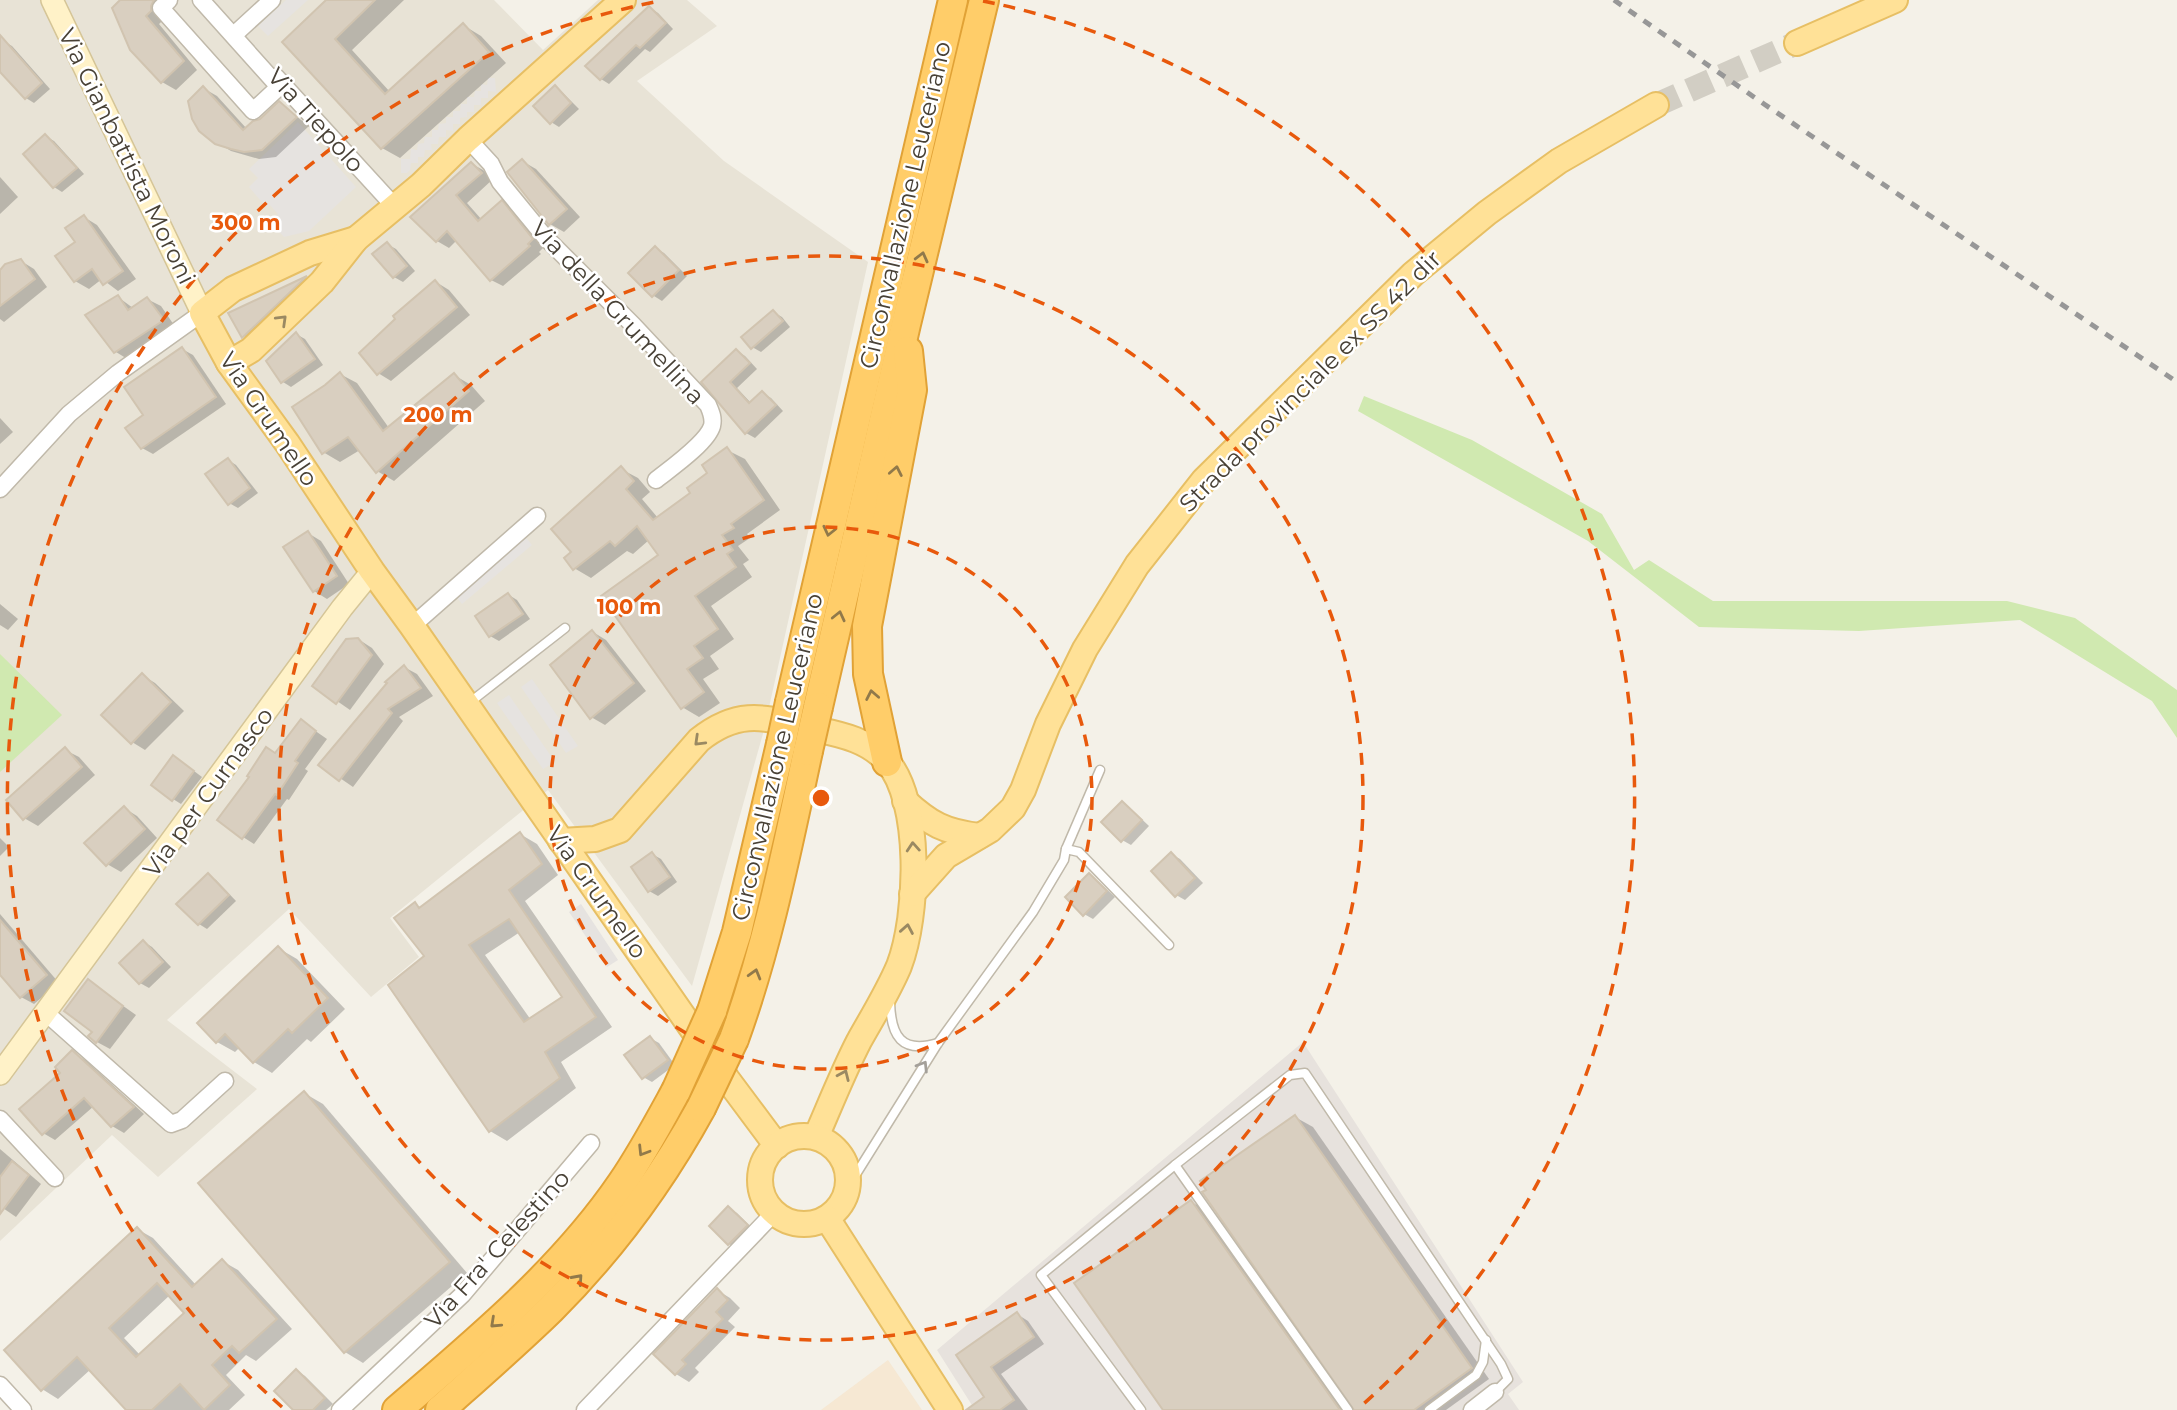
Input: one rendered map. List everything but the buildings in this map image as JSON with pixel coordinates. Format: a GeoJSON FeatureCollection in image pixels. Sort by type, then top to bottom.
{"type":"FeatureCollection","features":[{"type":"Feature","properties":{"kind":"highway","name":"Circonvallazione Leuceriano"},"geometry":{"type":"LineString","coordinates":[[397,1410],[523,1296],[574,1243],[622,1184],[676,1091],[712,1011],[737,932],[953,0]]}},
{"type":"Feature","properties":{"kind":"highway","name":"Circonvallazione Leuceriano"},"geometry":{"type":"LineString","coordinates":[[440,1410],[551,1309],[621,1230],[657,1180],[701,1108],[734,1039],[771,918],[906,324],[984,0]]}},
{"type":"Feature","properties":{"kind":"highway"},"geometry":{"type":"LineString","coordinates":[[887,762],[868,674],[867,626],[912,390],[906,324]]}},
{"type":"Feature","properties":{"kind":"main road"},"geometry":{"type":"LineString","coordinates":[[229,363],[251,349],[322,282],[356,239],[395,207],[623,0]]}},
{"type":"Feature","properties":{"kind":"main road"},"geometry":{"type":"LineString","coordinates":[[1797,43],[1895,0]]}},
{"type":"Feature","properties":{"kind":"main road","name":"Strada provinciale ex SS 42 dir"},"geometry":{"type":"LineString","coordinates":[[912,894],[946,856],[1003,820],[1013,808],[1023,790],[1048,724],[1085,649],[1137,565],[1204,480],[1413,274],[1476,222],[1559,161],[1656,105]]}},
{"type":"Feature","properties":{"kind":"main road"},"geometry":{"type":"LineString","coordinates":[[202,313],[233,289],[310,253],[356,239]]}},
{"type":"Feature","properties":{"kind":"main road","name":"Via Grumello"},"geometry":{"type":"LineString","coordinates":[[202,313],[229,363],[287,443],[372,572],[776,1146]]}},
{"type":"Feature","properties":{"kind":"main road"},"geometry":{"type":"LineString","coordinates":[[561,841],[595,839],[620,830],[699,740],[730,720],[760,718],[841,735],[872,748],[887,762],[900,785],[912,835],[912,894],[900,963],[876,1015],[859,1041],[816,1137]]}},
{"type":"Feature","properties":{"kind":"main road"},"geometry":{"type":"LineString","coordinates":[[905,801],[942,829],[979,836]]}},
{"type":"Feature","properties":{"kind":"main road"},"geometry":{"type":"LineString","coordinates":[[816,1137],[828,1142],[838,1151],[848,1174],[848,1187],[837,1210],[827,1218],[810,1224],[797,1224],[774,1213],[766,1203],[761,1192],[762,1166],[776,1146],[789,1139],[816,1137]]}},
{"type":"Feature","properties":{"kind":"main road"},"geometry":{"type":"LineString","coordinates":[[827,1218],[950,1410]]}},
{"type":"Feature","properties":{"kind":"street","name":"Via Gianbattista Moroni"},"geometry":{"type":"LineString","coordinates":[[52,0],[202,313]]}},
{"type":"Feature","properties":{"kind":"street"},"geometry":{"type":"LineString","coordinates":[[169,0],[161,8],[253,110],[279,87],[204,0]]}},
{"type":"Feature","properties":{"kind":"street","name":"Via Tiepolo"},"geometry":{"type":"LineString","coordinates":[[204,0],[395,207]]}},
{"type":"Feature","properties":{"kind":"street"},"geometry":{"type":"LineString","coordinates":[[236,33],[272,0]]}},
{"type":"Feature","properties":{"kind":"street","name":"Via della Grumellina"},"geometry":{"type":"LineString","coordinates":[[468,139],[491,164],[500,182],[545,237],[708,405],[712,427],[706,437],[656,480]]}},
{"type":"Feature","properties":{"kind":"street"},"geometry":{"type":"LineString","coordinates":[[0,489],[69,414],[118,373],[202,313]]}},
{"type":"Feature","properties":{"kind":"street"},"geometry":{"type":"LineString","coordinates":[[412,626],[537,516]]}},
{"type":"Feature","properties":{"kind":"street","name":"Via per Curnasco"},"geometry":{"type":"LineString","coordinates":[[0,1074],[342,608],[372,572]]}},
{"type":"Feature","properties":{"kind":"street"},"geometry":{"type":"LineString","coordinates":[[46,1013],[171,1124],[182,1120],[225,1081]]}},
{"type":"Feature","properties":{"kind":"street"},"geometry":{"type":"LineString","coordinates":[[0,1119],[55,1178]]}},
{"type":"Feature","properties":{"kind":"street","name":"Via Fra' Celestino"},"geometry":{"type":"LineString","coordinates":[[340,1410],[462,1295],[591,1143]]}},
{"type":"Feature","properties":{"kind":"street"},"geometry":{"type":"LineString","coordinates":[[585,1410],[774,1213]]}},
{"type":"Feature","properties":{"kind":"street"},"geometry":{"type":"LineString","coordinates":[[1,1388],[23,1410]]}},
{"type":"Feature","properties":{"kind":"lane"},"geometry":{"type":"LineString","coordinates":[[467,705],[565,628]]}},
{"type":"Feature","properties":{"kind":"lane"},"geometry":{"type":"LineString","coordinates":[[848,1187],[938,1043],[1034,912],[1064,860],[1066,849],[1100,770]]}},
{"type":"Feature","properties":{"kind":"lane"},"geometry":{"type":"LineString","coordinates":[[1066,849],[1079,852],[1169,945]]}},
{"type":"Feature","properties":{"kind":"lane"},"geometry":{"type":"LineString","coordinates":[[890,985],[891,1023],[895,1035],[917,1048],[938,1043]]}},
{"type":"Feature","properties":{"kind":"lane"},"geometry":{"type":"LineString","coordinates":[[1141,1410],[1041,1275],[1174,1165],[1290,1075],[1305,1073],[1486,1340],[1507,1379],[1486,1403]]}},
{"type":"Feature","properties":{"kind":"lane"},"geometry":{"type":"LineString","coordinates":[[1174,1165],[1348,1410]]}},
{"type":"Feature","properties":{"kind":"lane"},"geometry":{"type":"LineString","coordinates":[[1430,1410],[1476,1375],[1483,1362],[1486,1340]]}},
{"type":"Feature","properties":{"kind":"shaded area"},"geometry":{"type":"Polygon","coordinates":[[[0,0],[494,0],[543,50],[598,0],[687,0],[717,26],[637,81],[724,161],[868,262],[764,730],[692,986],[548,790],[390,918],[419,957],[371,997],[289,909],[167,1020],[257,1089],[158,1177],[112,1135],[0,1241],[0,0]]]}},
{"type":"Feature","properties":{"kind":"shaded area"},"geometry":{"type":"Polygon","coordinates":[[[286,0],[308,0],[268,36],[258,26],[286,0]]]}},
{"type":"Feature","properties":{"kind":"shaded area"},"geometry":{"type":"Polygon","coordinates":[[[488,78],[495,78],[496,92],[488,91],[488,98],[481,98],[481,105],[474,105],[474,112],[467,112],[467,117],[460,118],[460,124],[453,124],[453,131],[446,130],[446,137],[439,137],[438,144],[431,144],[432,150],[425,150],[424,157],[418,157],[418,163],[411,163],[407,173],[401,173],[401,159],[410,159],[411,149],[417,150],[418,144],[424,143],[425,137],[432,137],[432,130],[438,130],[439,124],[446,123],[446,117],[453,117],[453,111],[460,111],[461,104],[467,104],[467,97],[474,97],[475,91],[481,91],[481,84],[487,85],[488,78]]]}},
{"type":"Feature","properties":{"kind":"shaded area"},"geometry":{"type":"Polygon","coordinates":[[[298,122],[356,187],[309,231],[284,237],[271,223],[278,214],[270,205],[267,208],[249,187],[258,178],[249,169],[298,122]]]}},
{"type":"Feature","properties":{"kind":"shaded area"},"geometry":{"type":"Polygon","coordinates":[[[523,534],[532,545],[462,604],[453,593],[523,534]]]}},
{"type":"Feature","properties":{"kind":"shaded area"},"geometry":{"type":"Polygon","coordinates":[[[532,679],[578,746],[566,753],[521,687],[532,679]]]}},
{"type":"Feature","properties":{"kind":"shaded area"},"geometry":{"type":"Polygon","coordinates":[[[509,695],[555,762],[543,769],[497,703],[509,695]]]}},
{"type":"Feature","properties":{"kind":"shaded area"},"geometry":{"type":"Polygon","coordinates":[[[581,904],[618,960],[607,967],[569,912],[581,904]]]}},
{"type":"Feature","properties":{"kind":"shaded area"},"geometry":{"type":"Polygon","coordinates":[[[1303,1042],[1523,1382],[1508,1394],[1519,1410],[975,1410],[937,1350],[1303,1042]]]}},
{"type":"Feature","properties":{"kind":"shaded area"},"geometry":{"type":"Polygon","coordinates":[[[888,1360],[922,1410],[821,1410],[888,1360]]]}},
{"type":"Feature","properties":{"kind":"green space"},"geometry":{"type":"Polygon","coordinates":[[[1364,396],[1472,440],[1602,514],[1634,570],[1649,560],[1713,601],[2007,601],[2075,618],[2177,690],[2177,738],[2152,701],[2020,620],[1859,631],[1699,627],[1588,541],[1358,411],[1364,396]]]}},
{"type":"Feature","properties":{"kind":"green space"},"geometry":{"type":"Polygon","coordinates":[[[0,654],[62,715],[0,772],[0,654]]]}},
{"type":"Feature","properties":{"kind":"tunnel"},"geometry":{"type":"LineString","coordinates":[[1656,105],[1797,43]]}},
{"type":"Feature","properties":{"kind":"railway"},"geometry":{"type":"LineString","coordinates":[[1614,0],[2177,382]]}}]}
